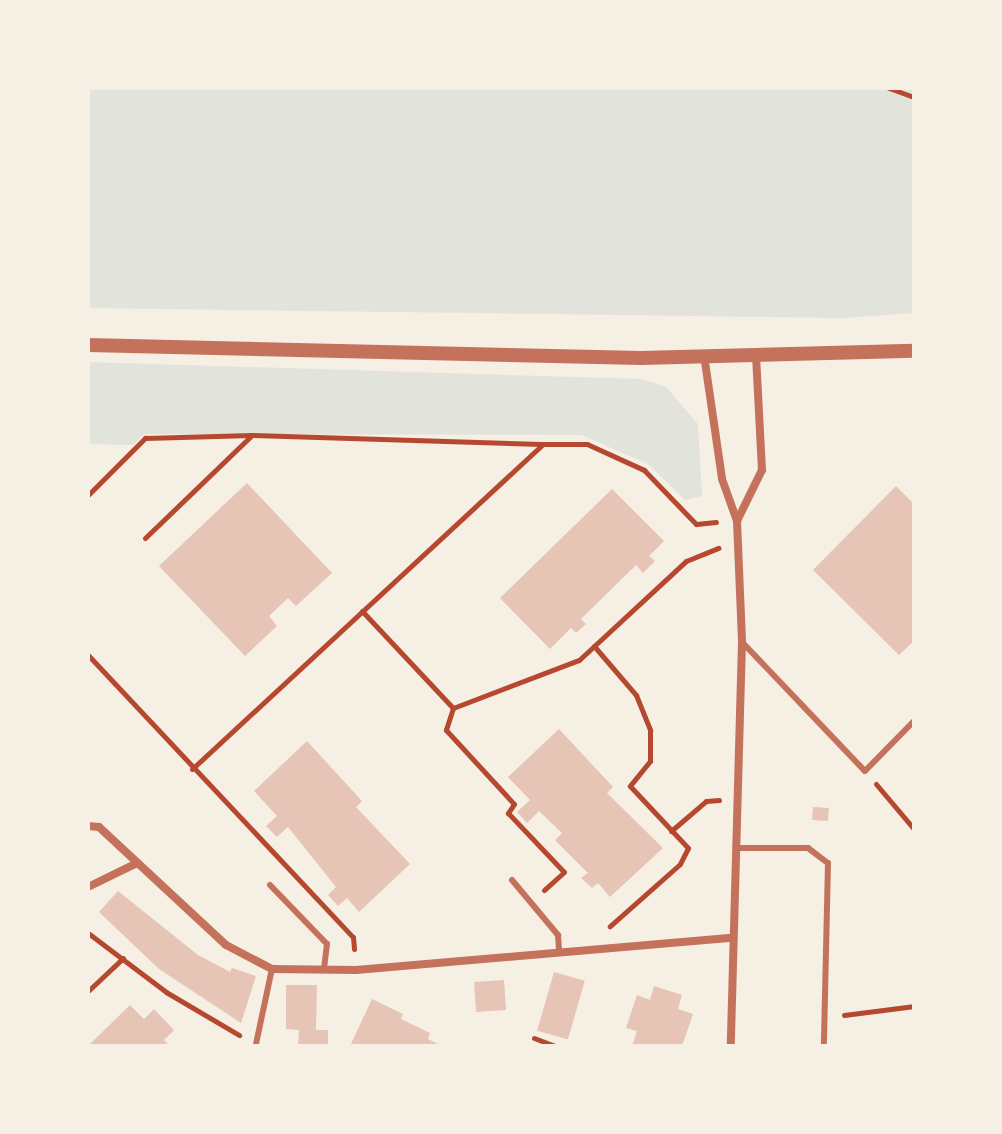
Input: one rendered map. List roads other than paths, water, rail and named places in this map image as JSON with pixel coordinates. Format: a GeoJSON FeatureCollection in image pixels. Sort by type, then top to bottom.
{"type":"FeatureCollection","features":[{"type":"Feature","properties":{"kind":"street"},"geometry":{"type":"LineString","coordinates":[[88,345],[266,351],[704,355],[914,351]]}},
{"type":"Feature","properties":{"kind":"street"},"geometry":{"type":"LineString","coordinates":[[737,521],[762,470],[756,354]]}},
{"type":"Feature","properties":{"kind":"street"},"geometry":{"type":"LineString","coordinates":[[704,355],[722,479],[737,521],[742,642],[731,1046]]}},
{"type":"Feature","properties":{"kind":"street"},"geometry":{"type":"LineString","coordinates":[[88,826],[99,827],[226,945],[272,969],[324,970],[732,938]]}},
{"type":"Feature","properties":{"kind":"street"},"geometry":{"type":"LineString","coordinates":[[88,887],[137,863]]}},
{"type":"Feature","properties":{"kind":"lane"},"geometry":{"type":"LineString","coordinates":[[742,642],[865,771],[914,721]]}},
{"type":"Feature","properties":{"kind":"lane"},"geometry":{"type":"LineString","coordinates":[[736,848],[808,848],[828,863],[824,1046]]}},
{"type":"Feature","properties":{"kind":"lane"},"geometry":{"type":"LineString","coordinates":[[512,880],[558,935],[559,951]]}},
{"type":"Feature","properties":{"kind":"lane"},"geometry":{"type":"LineString","coordinates":[[270,885],[327,944],[324,970]]}},
{"type":"Feature","properties":{"kind":"lane"},"geometry":{"type":"LineString","coordinates":[[256,1044],[272,969]]}}]}
